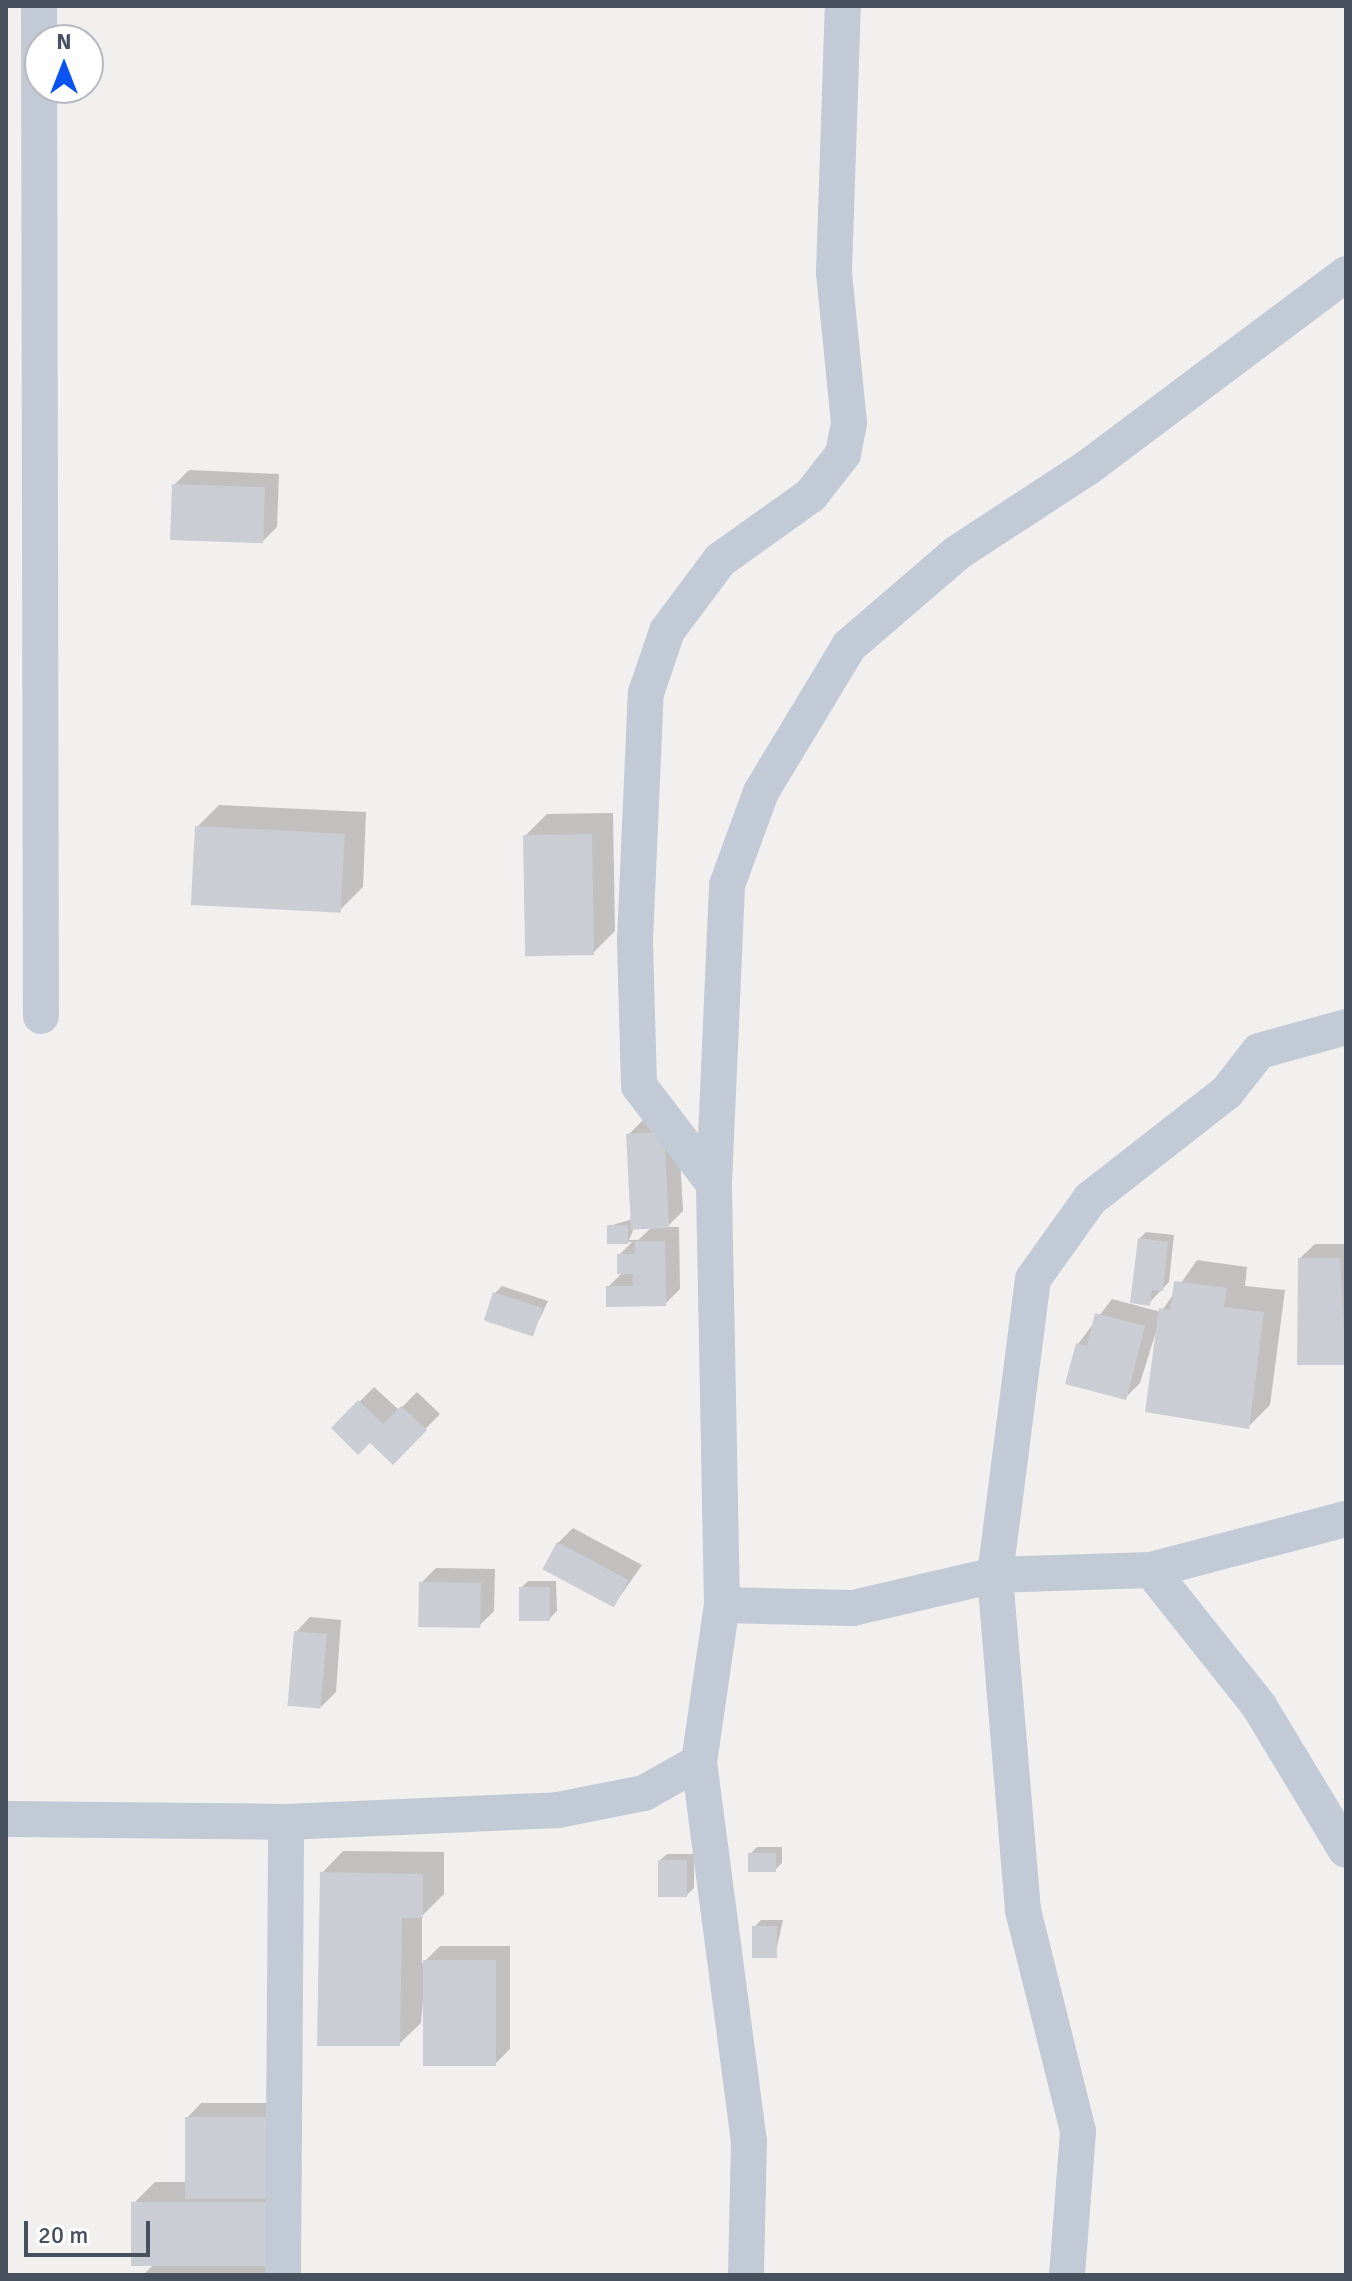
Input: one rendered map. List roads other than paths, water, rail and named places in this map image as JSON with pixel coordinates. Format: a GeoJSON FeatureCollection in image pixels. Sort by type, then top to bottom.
{"type":"FeatureCollection","features":[{"type":"Feature","properties":{"kind":"street"},"geometry":{"type":"LineString","coordinates":[[39,6],[41,1016]]}},
{"type":"Feature","properties":{"kind":"street"},"geometry":{"type":"LineString","coordinates":[[714,1184],[639,1086],[635,940],[646,693],[667,631],[720,560],[811,495],[843,454],[849,423],[834,272],[843,6]]}},
{"type":"Feature","properties":{"kind":"street"},"geometry":{"type":"LineString","coordinates":[[746,2275],[749,2141],[699,1762],[722,1605],[714,1184],[727,885],[761,792],[849,646],[957,553],[1087,468],[1346,274]]}},
{"type":"Feature","properties":{"kind":"street"},"geometry":{"type":"LineString","coordinates":[[1067,2275],[1078,2131],[1023,1910],[995,1575],[1033,1279],[1090,1199],[1227,1092],[1259,1051],[1346,1027]]}},
{"type":"Feature","properties":{"kind":"street"},"geometry":{"type":"LineString","coordinates":[[722,1605],[853,1608],[995,1575],[1151,1570],[1346,1519]]}},
{"type":"Feature","properties":{"kind":"street"},"geometry":{"type":"LineString","coordinates":[[1151,1570],[1259,1706],[1346,1850]]}},
{"type":"Feature","properties":{"kind":"street"},"geometry":{"type":"LineString","coordinates":[[6,1819],[286,1822],[558,1810],[644,1793],[699,1762]]}},
{"type":"Feature","properties":{"kind":"street"},"geometry":{"type":"LineString","coordinates":[[283,2275],[286,1822]]}}]}
